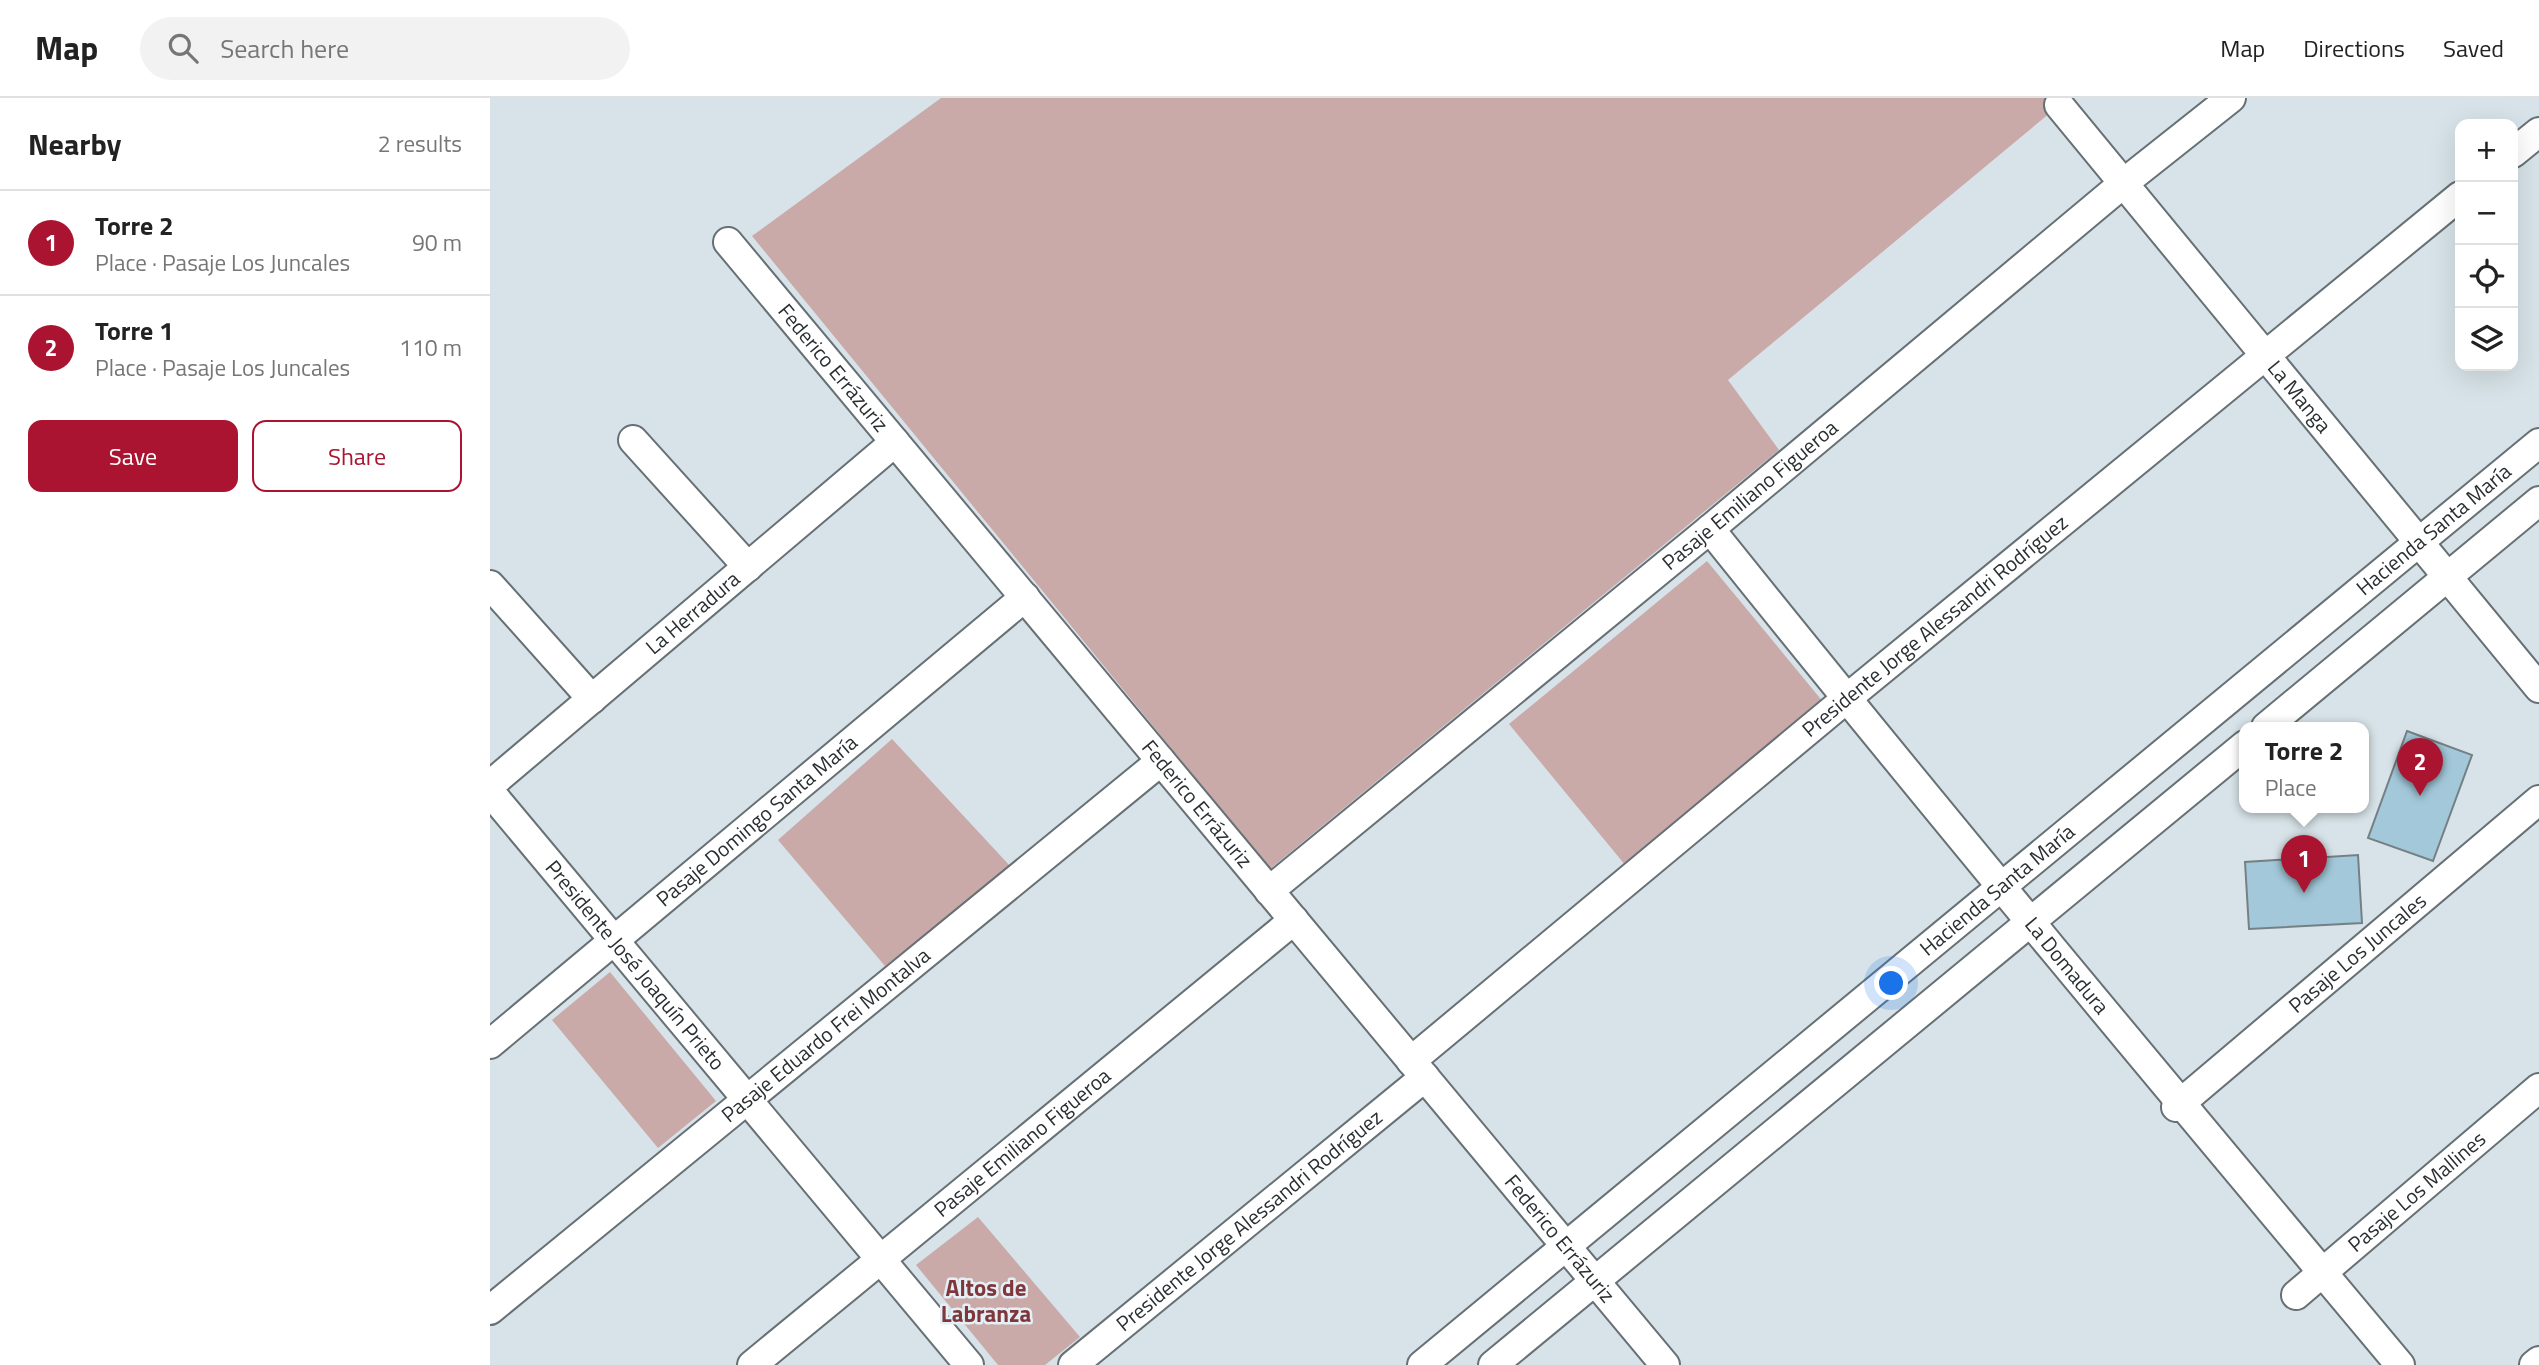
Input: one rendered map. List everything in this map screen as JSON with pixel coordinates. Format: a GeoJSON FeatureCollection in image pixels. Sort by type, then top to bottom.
{"type":"FeatureCollection","features":[{"type":"Feature","properties":{"kind":"street","name":"Pasaje Emiliano Figueroa"},"geometry":{"type":"LineString","coordinates":[[1269,891],[2231,98]]}},
{"type":"Feature","properties":{"kind":"street","name":"La Manga"},"geometry":{"type":"LineString","coordinates":[[2059,105],[2539,688]]}},
{"type":"Feature","properties":{"kind":"street"},"geometry":{"type":"LineString","coordinates":[[2518,149],[2539,132]]}},
{"type":"Feature","properties":{"kind":"street","name":"Presidente Jorge Alessandri Rodríguez"},"geometry":{"type":"LineString","coordinates":[[1073,1365],[1846,699],[2455,200]]}},
{"type":"Feature","properties":{"kind":"street","name":"Federico Errázuriz"},"geometry":{"type":"LineString","coordinates":[[728,242],[1665,1365]]}},
{"type":"Feature","properties":{"kind":"street"},"geometry":{"type":"LineString","coordinates":[[633,440],[748,567]]}},
{"type":"Feature","properties":{"kind":"street","name":"La Herradura"},"geometry":{"type":"LineString","coordinates":[[490,785],[895,442]]}},
{"type":"Feature","properties":{"kind":"street","name":"Hacienda Santa María"},"geometry":{"type":"LineString","coordinates":[[1422,1365],[2539,443]]}},
{"type":"Feature","properties":{"kind":"street","name":"Hacienda Santa María"},"geometry":{"type":"LineString","coordinates":[[2272,722],[2539,501]]}},
{"type":"Feature","properties":{"kind":"street","name":"La Domadura"},"geometry":{"type":"LineString","coordinates":[[1710,529],[2178,1105],[2400,1365]]}},
{"type":"Feature","properties":{"kind":"street"},"geometry":{"type":"LineString","coordinates":[[490,584],[592,699]]}},
{"type":"Feature","properties":{"kind":"street","name":"Pasaje Domingo Santa María"},"geometry":{"type":"LineString","coordinates":[[490,1044],[1025,597]]}},
{"type":"Feature","properties":{"kind":"street","name":"Hacienda Santa María"},"geometry":{"type":"LineString","coordinates":[[1493,1365],[2239,750]]}},
{"type":"Feature","properties":{"kind":"street","name":"Pasaje Eduardo Frei Montalva"},"geometry":{"type":"LineString","coordinates":[[490,1310],[1161,761]]}},
{"type":"Feature","properties":{"kind":"street","name":"Presidente José Joaquín Prieto"},"geometry":{"type":"LineString","coordinates":[[490,792],[969,1365]]}},
{"type":"Feature","properties":{"kind":"street","name":"Pasaje Los Juncales"},"geometry":{"type":"LineString","coordinates":[[2178,1105],[2539,800]]}},
{"type":"Feature","properties":{"kind":"street","name":"Pasaje Emiliano Figueroa"},"geometry":{"type":"LineString","coordinates":[[752,1365],[1294,920]]}},
{"type":"Feature","properties":{"kind":"street","name":"Pasaje Los Mallines"},"geometry":{"type":"LineString","coordinates":[[2296,1295],[2539,1088]]}},
{"type":"Feature","properties":{"kind":"street"},"geometry":{"type":"LineString","coordinates":[[2534,1365],[2539,1361]]}},
{"type":"Feature","properties":{"kind":"shaded area"},"geometry":{"type":"Polygon","coordinates":[[[941,98],[2068,98],[1728,380],[1779,450],[1270,869],[752,236],[941,98]]]}},
{"type":"Feature","properties":{"kind":"shaded area"},"geometry":{"type":"Polygon","coordinates":[[[1707,561],[1824,703],[1626,866],[1509,724],[1707,561]]]}},
{"type":"Feature","properties":{"kind":"shaded area"},"geometry":{"type":"Polygon","coordinates":[[[892,739],[1011,867],[885,966],[778,840],[892,739]]]}},
{"type":"Feature","properties":{"kind":"shaded area"},"geometry":{"type":"Polygon","coordinates":[[[610,972],[716,1101],[658,1148],[552,1020],[610,972]]]}},
{"type":"Feature","properties":{"kind":"shaded area"},"geometry":{"type":"Polygon","coordinates":[[[978,1217],[1080,1337],[1045,1365],[998,1365],[916,1265],[978,1217]]]}},
{"type":"Feature","properties":{"kind":"building"},"geometry":{"type":"Polygon","coordinates":[[[2407,731],[2472,755],[2433,861],[2368,838],[2407,731]]]}},
{"type":"Feature","properties":{"kind":"building"},"geometry":{"type":"Polygon","coordinates":[[[2358,855],[2362,923],[2249,929],[2245,862],[2358,855]]]}},
{"type":"Feature","properties":{"kind":"place","name":"Torre 1"},"geometry":{"type":"Point","coordinates":[2420,796]}},
{"type":"Feature","properties":{"kind":"place","name":"Torre 2"},"geometry":{"type":"Point","coordinates":[2304,893]}},
{"type":"Feature","properties":{"kind":"district","name":"Altos de Labranza"},"geometry":{"type":"Point","coordinates":[986,1301]}}]}
